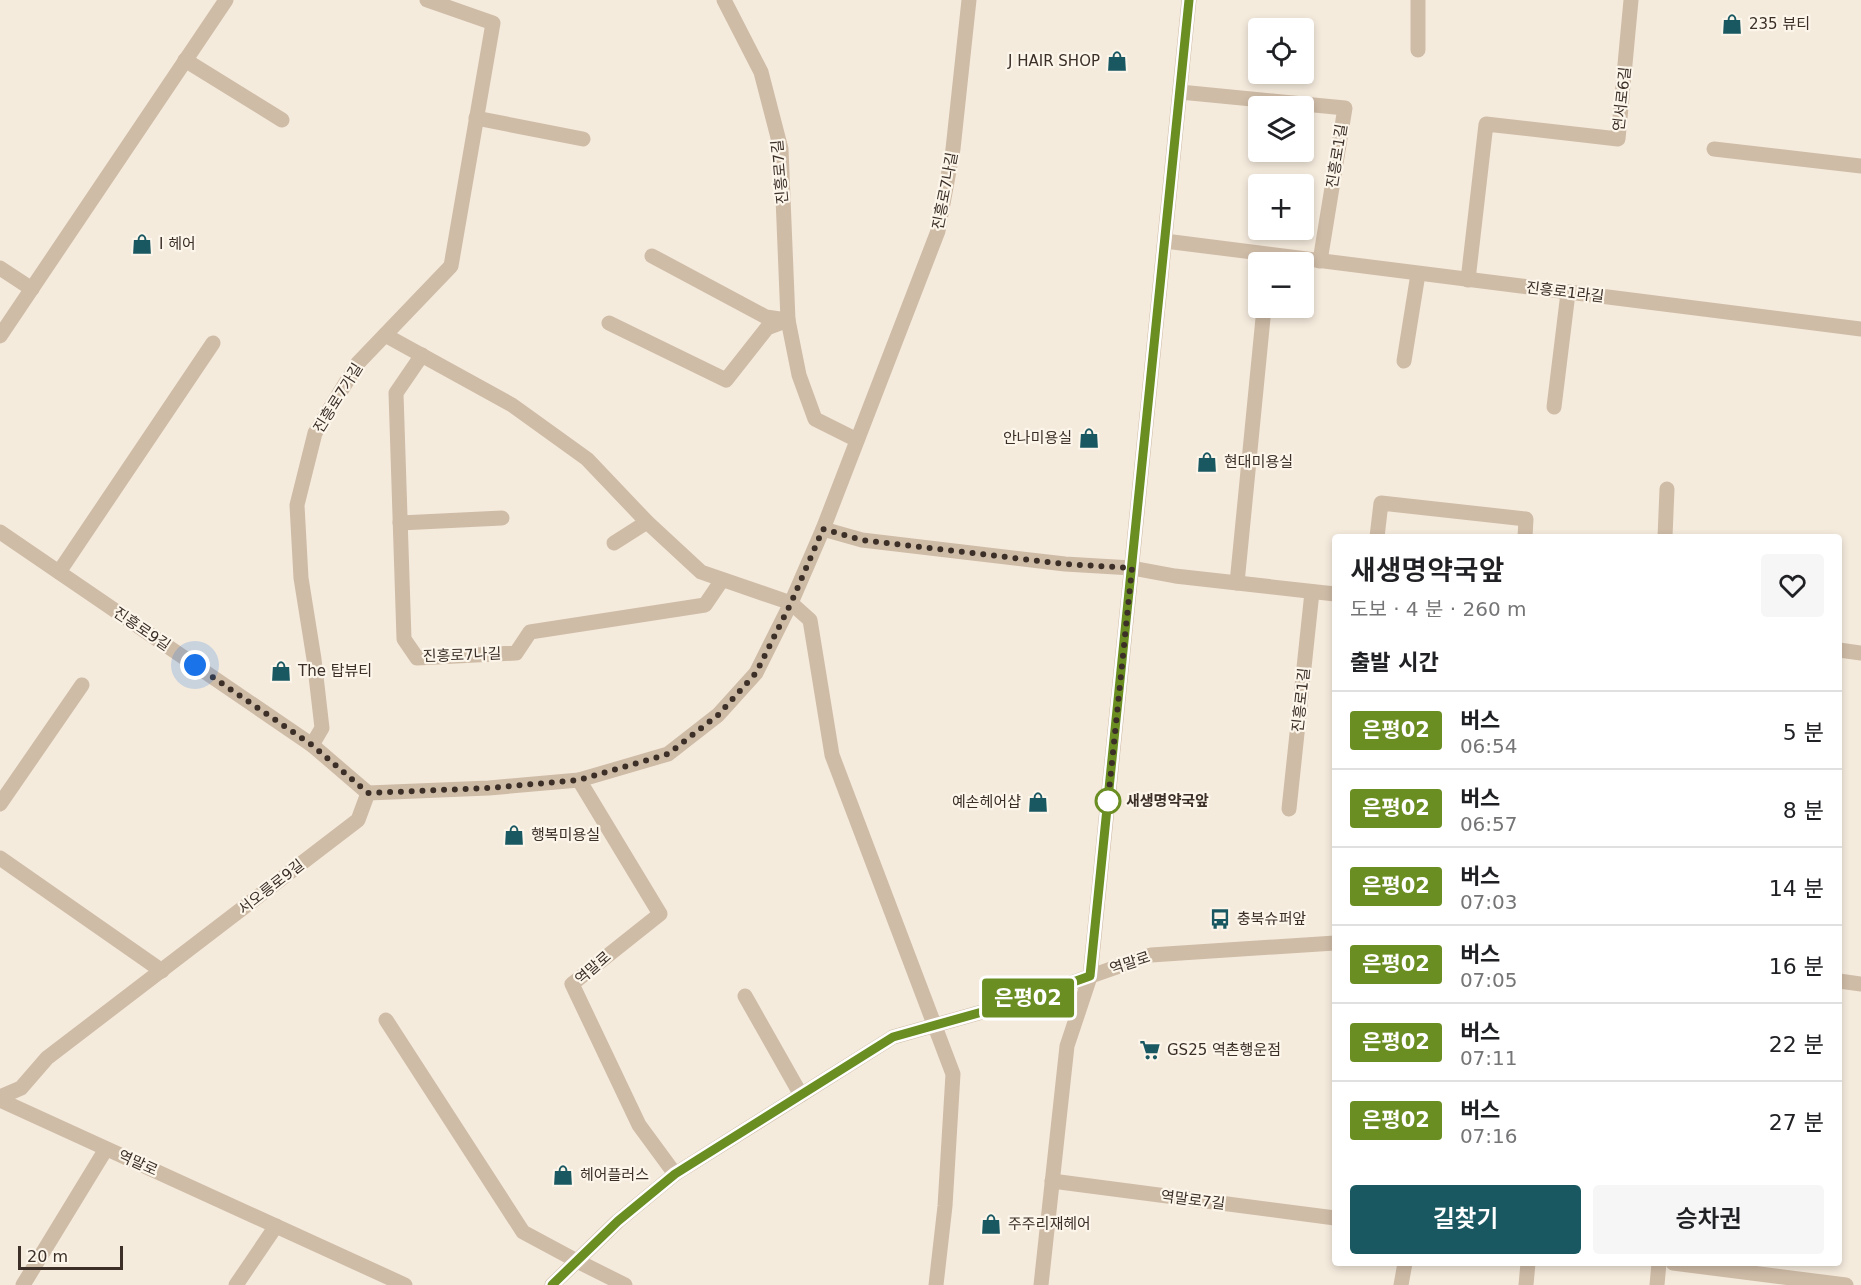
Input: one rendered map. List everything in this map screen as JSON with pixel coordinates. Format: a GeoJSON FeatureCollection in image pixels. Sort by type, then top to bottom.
{"type":"FeatureCollection","features":[{"type":"Feature","properties":{"kind":"street"},"geometry":{"type":"LineString","coordinates":[[0,336],[226,0]]}},
{"type":"Feature","properties":{"kind":"street","name":"진흥로7가길"},"geometry":{"type":"LineString","coordinates":[[312,745],[322,728],[302,578],[297,505],[315,433],[358,363],[451,266],[493,23],[427,0]]}},
{"type":"Feature","properties":{"kind":"street","name":"진흥로7길"},"geometry":{"type":"LineString","coordinates":[[724,0],[761,72],[781,149],[789,320]]}},
{"type":"Feature","properties":{"kind":"street","name":"진흥로7나길"},"geometry":{"type":"LineString","coordinates":[[368,793],[489,788],[579,780],[668,754],[718,715],[756,673],[791,603],[823,529],[939,231],[953,149],[969,0]]}},
{"type":"Feature","properties":{"kind":"street"},"geometry":{"type":"LineString","coordinates":[[1041,1285],[1067,1046],[1090,976],[1189,0]]}},
{"type":"Feature","properties":{"kind":"street"},"geometry":{"type":"LineString","coordinates":[[1418,0],[1418,50]]}},
{"type":"Feature","properties":{"kind":"street","name":"연서로6길"},"geometry":{"type":"LineString","coordinates":[[1468,280],[1486,124],[1618,139],[1631,0]]}},
{"type":"Feature","properties":{"kind":"street"},"geometry":{"type":"LineString","coordinates":[[185,60],[282,120]]}},
{"type":"Feature","properties":{"kind":"street","name":"진흥로1길"},"geometry":{"type":"LineString","coordinates":[[1180,92],[1345,108],[1320,261]]}},
{"type":"Feature","properties":{"kind":"street"},"geometry":{"type":"LineString","coordinates":[[476,118],[584,139]]}},
{"type":"Feature","properties":{"kind":"street"},"geometry":{"type":"LineString","coordinates":[[1714,150],[1861,166]]}},
{"type":"Feature","properties":{"kind":"street","name":"진흥로1라길"},"geometry":{"type":"LineString","coordinates":[[1165,242],[1248,255]]}},
{"type":"Feature","properties":{"kind":"street"},"geometry":{"type":"LineString","coordinates":[[652,256],[766,317],[789,320]]}},
{"type":"Feature","properties":{"kind":"street","name":"진흥로1라길"},"geometry":{"type":"LineString","coordinates":[[1314,261],[1861,329]]}},
{"type":"Feature","properties":{"kind":"street"},"geometry":{"type":"LineString","coordinates":[[0,268],[32,289]]}},
{"type":"Feature","properties":{"kind":"street"},"geometry":{"type":"LineString","coordinates":[[1404,361],[1418,274]]}},
{"type":"Feature","properties":{"kind":"street"},"geometry":{"type":"LineString","coordinates":[[1554,407],[1568,293]]}},
{"type":"Feature","properties":{"kind":"street"},"geometry":{"type":"LineString","coordinates":[[1238,583],[1263,318]]}},
{"type":"Feature","properties":{"kind":"street"},"geometry":{"type":"LineString","coordinates":[[609,323],[726,380],[767,328],[789,320]]}},
{"type":"Feature","properties":{"kind":"street"},"geometry":{"type":"LineString","coordinates":[[789,320],[798,375],[815,418],[857,440]]}},
{"type":"Feature","properties":{"kind":"street"},"geometry":{"type":"LineString","coordinates":[[385,335],[512,405],[587,459],[647,522],[700,572],[791,603],[810,620],[832,754],[953,1074],[945,1206],[936,1285]]}},
{"type":"Feature","properties":{"kind":"street"},"geometry":{"type":"LineString","coordinates":[[59,572],[213,343]]}},
{"type":"Feature","properties":{"kind":"street","name":"진흥로7나길"},"geometry":{"type":"LineString","coordinates":[[422,355],[396,393],[404,639],[417,658],[516,653],[530,632],[705,605],[722,580]]}},
{"type":"Feature","properties":{"kind":"street"},"geometry":{"type":"LineString","coordinates":[[1665,534],[1667,489]]}},
{"type":"Feature","properties":{"kind":"street"},"geometry":{"type":"LineString","coordinates":[[1377,534],[1381,503],[1526,519],[1525,534]]}},
{"type":"Feature","properties":{"kind":"street"},"geometry":{"type":"LineString","coordinates":[[400,523],[502,518]]}},
{"type":"Feature","properties":{"kind":"street"},"geometry":{"type":"LineString","coordinates":[[614,543],[647,522]]}},
{"type":"Feature","properties":{"kind":"street"},"geometry":{"type":"LineString","coordinates":[[823,529],[862,540],[1065,564],[1132,568],[1175,576],[1332,594]]}},
{"type":"Feature","properties":{"kind":"street","name":"진흥로9길"},"geometry":{"type":"LineString","coordinates":[[0,532],[312,745],[368,793]]}},
{"type":"Feature","properties":{"kind":"street","name":"진흥로1길"},"geometry":{"type":"LineString","coordinates":[[1289,809],[1312,592]]}},
{"type":"Feature","properties":{"kind":"street"},"geometry":{"type":"LineString","coordinates":[[1842,650],[1861,653]]}},
{"type":"Feature","properties":{"kind":"street"},"geometry":{"type":"LineString","coordinates":[[0,804],[82,685]]}},
{"type":"Feature","properties":{"kind":"street","name":"역말로"},"geometry":{"type":"LineString","coordinates":[[579,780],[660,914],[572,984],[639,1125],[675,1174]]}},
{"type":"Feature","properties":{"kind":"street","name":"서오릉로9길"},"geometry":{"type":"LineString","coordinates":[[0,1099],[21,1088],[47,1058],[358,820],[368,793]]}},
{"type":"Feature","properties":{"kind":"street"},"geometry":{"type":"LineString","coordinates":[[0,858],[162,971]]}},
{"type":"Feature","properties":{"kind":"street","name":"역말로"},"geometry":{"type":"LineString","coordinates":[[552,1285],[618,1221],[675,1174],[893,1037],[1014,1003],[1151,955],[1332,942]]}},
{"type":"Feature","properties":{"kind":"street"},"geometry":{"type":"LineString","coordinates":[[1842,981],[1861,984]]}},
{"type":"Feature","properties":{"kind":"street"},"geometry":{"type":"LineString","coordinates":[[745,996],[801,1095]]}},
{"type":"Feature","properties":{"kind":"street"},"geometry":{"type":"LineString","coordinates":[[386,1020],[523,1232],[625,1285]]}},
{"type":"Feature","properties":{"kind":"street","name":"역말로"},"geometry":{"type":"LineString","coordinates":[[0,1099],[405,1285]]}},
{"type":"Feature","properties":{"kind":"street"},"geometry":{"type":"LineString","coordinates":[[23,1285],[106,1149]]}},
{"type":"Feature","properties":{"kind":"street","name":"역말로7길"},"geometry":{"type":"LineString","coordinates":[[1052,1181],[1332,1218]]}},
{"type":"Feature","properties":{"kind":"street"},"geometry":{"type":"LineString","coordinates":[[236,1285],[276,1226]]}},
{"type":"Feature","properties":{"kind":"street"},"geometry":{"type":"LineString","coordinates":[[1401,1285],[1404,1266]]}},
{"type":"Feature","properties":{"kind":"street"},"geometry":{"type":"LineString","coordinates":[[1526,1285],[1528,1266]]}},
{"type":"Feature","properties":{"kind":"street"},"geometry":{"type":"LineString","coordinates":[[1657,1285],[1659,1266]]}},
{"type":"Feature","properties":{"kind":"street"},"geometry":{"type":"LineString","coordinates":[[1691,1266],[1774,1280],[1846,1285]]}},
{"type":"Feature","properties":{"kind":"bus line","name":"은평02"},"geometry":{"type":"LineString","coordinates":[[552,1285],[618,1221],[675,1174],[893,1037],[1014,1003],[1090,976],[1189,0]]}},
{"type":"Feature","properties":{"kind":"place","name":"235 뷰티"},"geometry":{"type":"Point","coordinates":[1732,24]}},
{"type":"Feature","properties":{"kind":"place","name":"J HAIR SHOP"},"geometry":{"type":"Point","coordinates":[1117,61]}},
{"type":"Feature","properties":{"kind":"place","name":"I 헤어"},"geometry":{"type":"Point","coordinates":[142,244]}},
{"type":"Feature","properties":{"kind":"place","name":"안나미용실"},"geometry":{"type":"Point","coordinates":[1089,438]}},
{"type":"Feature","properties":{"kind":"place","name":"현대미용실"},"geometry":{"type":"Point","coordinates":[1207,462]}},
{"type":"Feature","properties":{"kind":"place","name":"The 탑뷰티"},"geometry":{"type":"Point","coordinates":[281,671]}},
{"type":"Feature","properties":{"kind":"place","name":"새생명약국앞"},"geometry":{"type":"Point","coordinates":[1108,801]}},
{"type":"Feature","properties":{"kind":"place","name":"예손헤어샵"},"geometry":{"type":"Point","coordinates":[1038,802]}},
{"type":"Feature","properties":{"kind":"place","name":"행복미용실"},"geometry":{"type":"Point","coordinates":[514,835]}},
{"type":"Feature","properties":{"kind":"place","name":"충북슈퍼앞"},"geometry":{"type":"Point","coordinates":[1220,919]}},
{"type":"Feature","properties":{"kind":"place","name":"GS25 역촌행운점"},"geometry":{"type":"Point","coordinates":[1150,1050]}},
{"type":"Feature","properties":{"kind":"place","name":"헤어플러스"},"geometry":{"type":"Point","coordinates":[563,1175]}},
{"type":"Feature","properties":{"kind":"place","name":"주주리재헤어"},"geometry":{"type":"Point","coordinates":[991,1224]}},
{"type":"Feature","properties":{"kind":"route"},"geometry":{"type":"LineString","coordinates":[[195,665],[312,745],[368,793],[489,788],[579,780],[668,754],[718,715],[756,673],[791,603],[823,529],[862,540],[1065,564],[1132,568],[1108,801]]}}]}
